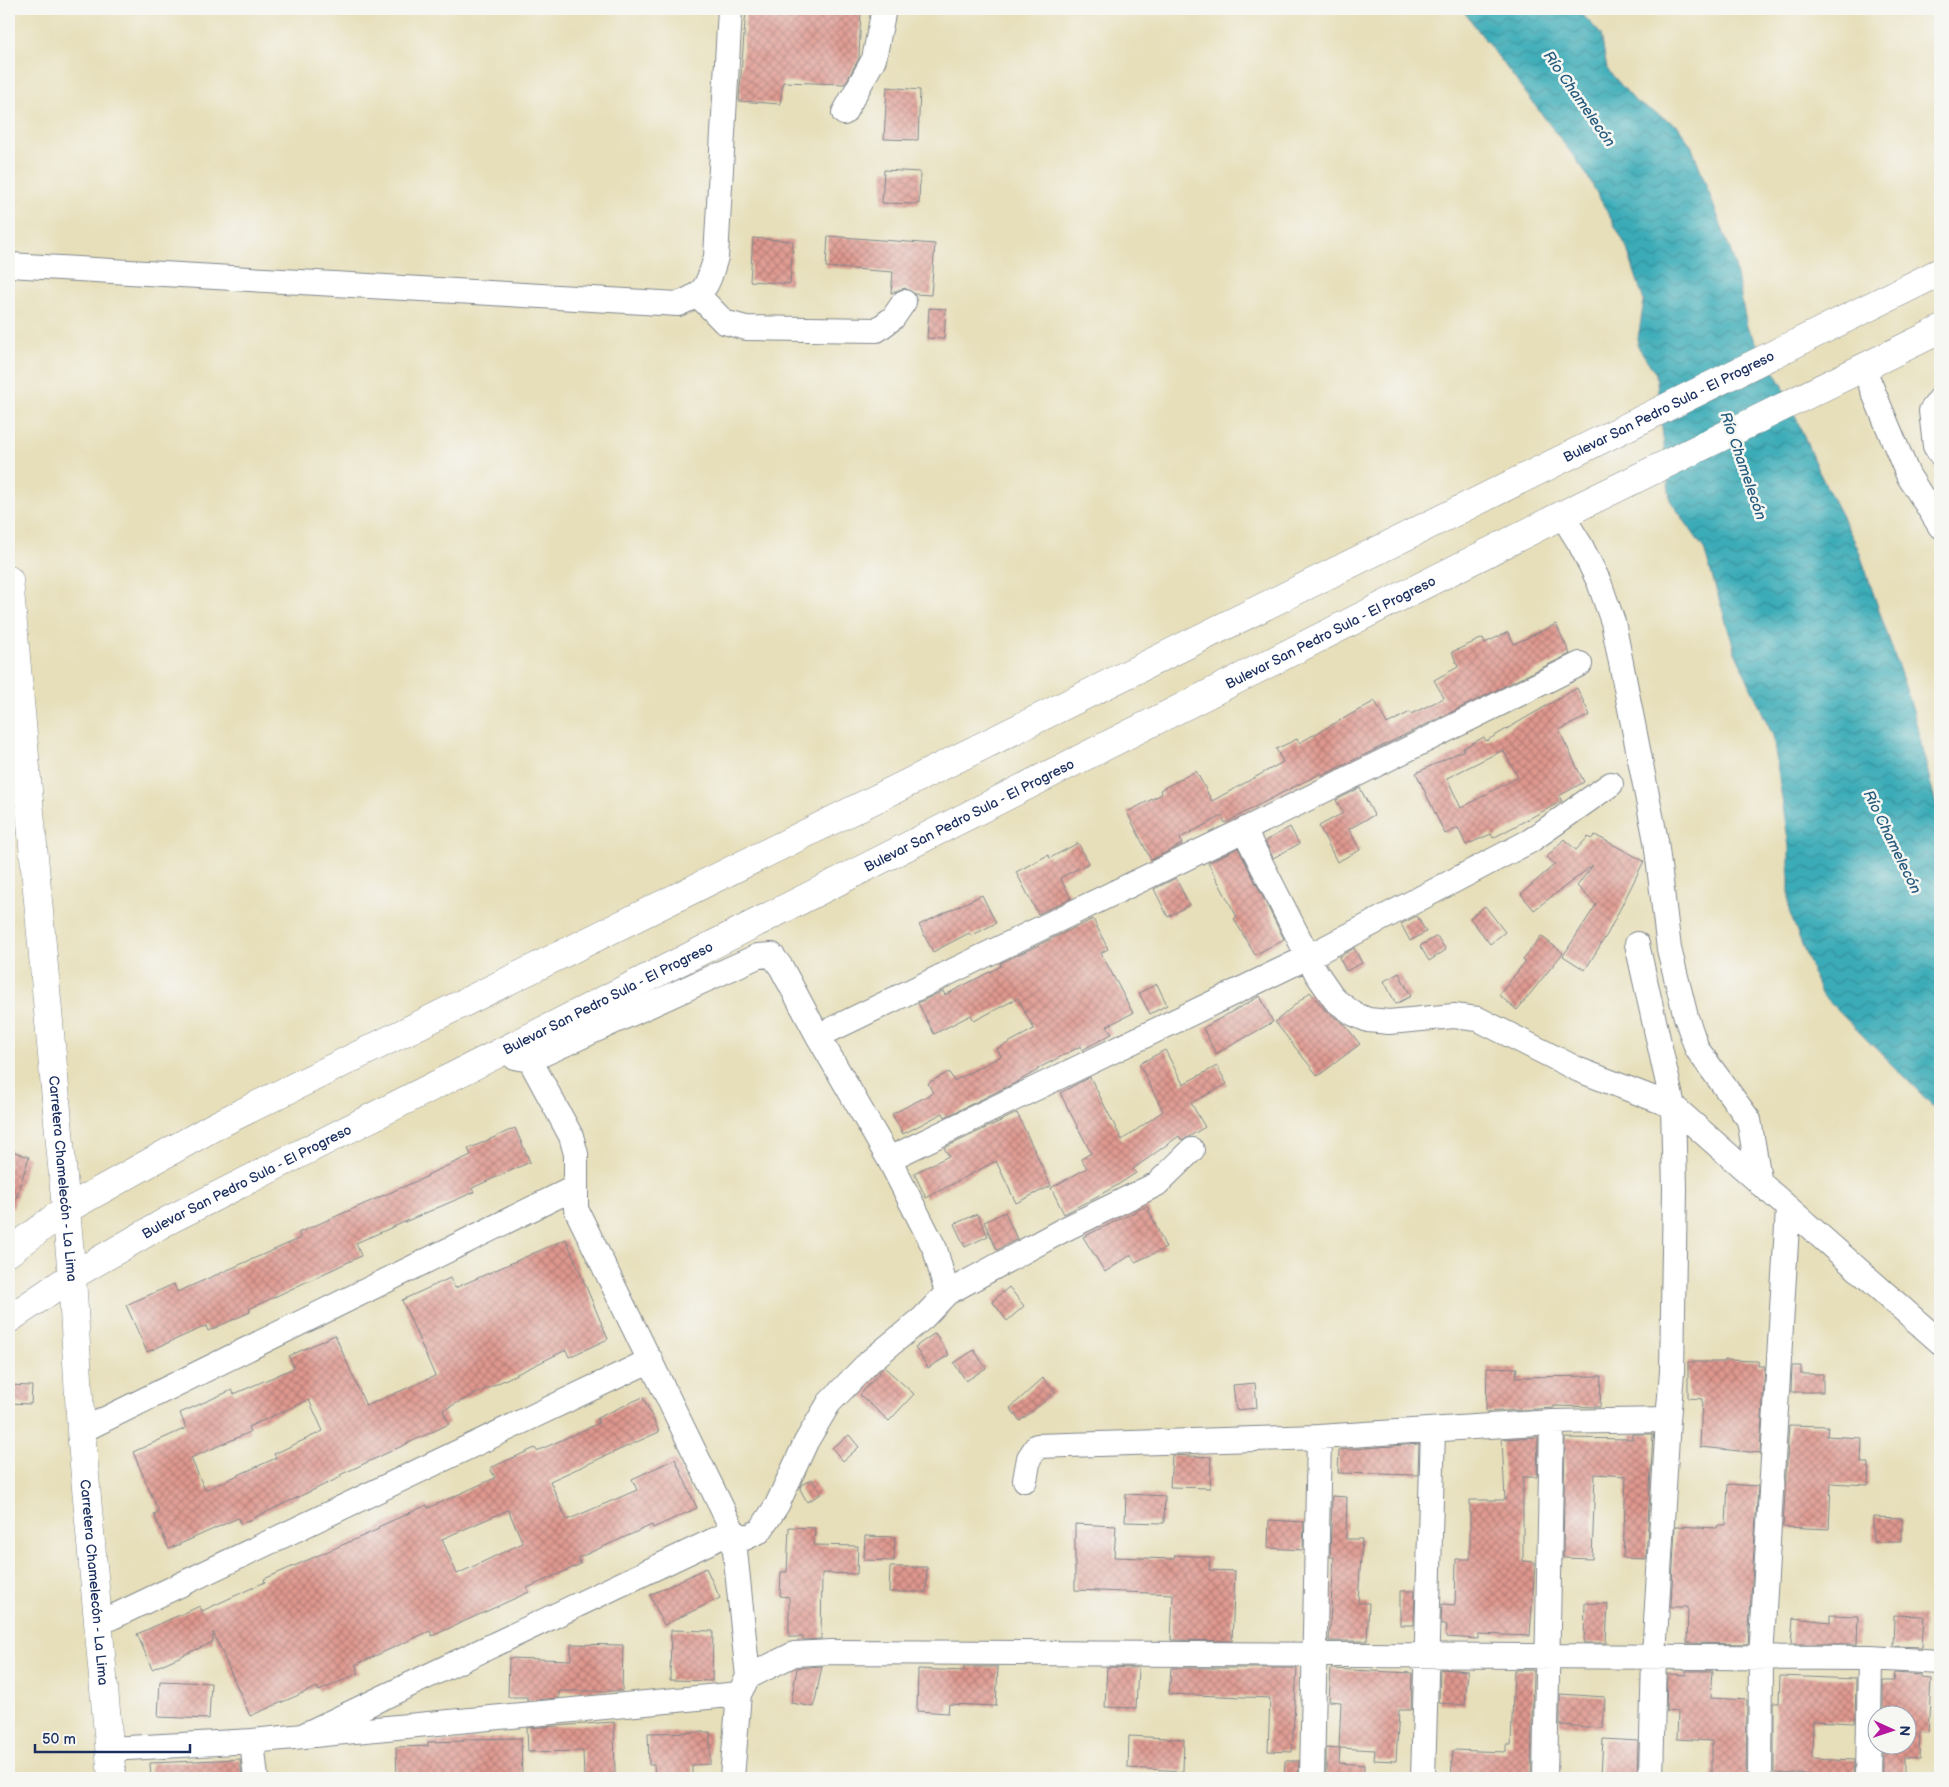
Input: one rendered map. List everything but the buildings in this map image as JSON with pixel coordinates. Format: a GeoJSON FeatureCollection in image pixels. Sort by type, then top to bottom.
{"type":"FeatureCollection","features":[{"type":"Feature","properties":{"kind":"main road","name":"Bulevar San Pedro Sula - El Progreso"},"geometry":{"type":"LineString","coordinates":[[9,1252],[65,1210],[216,1125],[1822,328],[1940,272]]}},
{"type":"Feature","properties":{"kind":"main road","name":"Bulevar San Pedro Sula - El Progreso"},"geometry":{"type":"LineString","coordinates":[[9,1319],[72,1276],[167,1221],[1562,515],[1837,378],[1940,330]]}},
{"type":"Feature","properties":{"kind":"main road","name":"Carretera Chamelecón - La Lima"},"geometry":{"type":"LineString","coordinates":[[9,580],[72,1276],[81,1432],[112,1778]]}},
{"type":"Feature","properties":{"kind":"street"},"geometry":{"type":"LineString","coordinates":[[9,265],[678,304],[699,296],[710,277],[716,257],[730,9]]}},
{"type":"Feature","properties":{"kind":"street"},"geometry":{"type":"LineString","coordinates":[[844,113],[874,59],[884,9]]}},
{"type":"Feature","properties":{"kind":"street"},"geometry":{"type":"LineString","coordinates":[[699,296],[724,322],[756,328],[877,330],[893,318],[904,302]]}},
{"type":"Feature","properties":{"kind":"street"},"geometry":{"type":"LineString","coordinates":[[1862,368],[1908,475],[1940,526]]}},
{"type":"Feature","properties":{"kind":"street"},"geometry":{"type":"LineString","coordinates":[[1940,399],[1931,411],[1931,424],[1936,446],[1940,454]]}},
{"type":"Feature","properties":{"kind":"street"},"geometry":{"type":"LineString","coordinates":[[1562,515],[1580,544],[1599,582],[1613,622],[1656,841],[1670,949],[1686,1017],[1697,1049],[1749,1120],[1760,1184]]}},
{"type":"Feature","properties":{"kind":"street"},"geometry":{"type":"LineString","coordinates":[[818,1036],[1244,830],[1580,664]]}},
{"type":"Feature","properties":{"kind":"street"},"geometry":{"type":"LineString","coordinates":[[889,1159],[1308,957],[1530,842],[1611,784]]}},
{"type":"Feature","properties":{"kind":"street"},"geometry":{"type":"LineString","coordinates":[[1244,830],[1308,957],[1335,1000],[1354,1014],[1368,1020],[1389,1022],[1459,1016],[1478,1019],[1579,1070],[1673,1106],[1788,1210],[1940,1342]]}},
{"type":"Feature","properties":{"kind":"street"},"geometry":{"type":"LineString","coordinates":[[1638,944],[1673,1106],[1675,1208],[1672,1372],[1654,1656],[1650,1778]]}},
{"type":"Feature","properties":{"kind":"street"},"geometry":{"type":"LineString","coordinates":[[498,1053],[530,1060],[758,956],[772,955],[781,967],[818,1036],[889,1159],[935,1249],[947,1293]]}},
{"type":"Feature","properties":{"kind":"street"},"geometry":{"type":"LineString","coordinates":[[530,1060],[571,1136],[577,1168],[574,1188],[576,1209],[651,1360],[732,1531],[744,1686],[732,1778]]}},
{"type":"Feature","properties":{"kind":"street"},"geometry":{"type":"LineString","coordinates":[[732,1531],[745,1538],[760,1531],[777,1505],[806,1442],[829,1403],[869,1362],[923,1318],[947,1293],[1063,1230],[1157,1184],[1192,1150]]}},
{"type":"Feature","properties":{"kind":"street"},"geometry":{"type":"LineString","coordinates":[[81,1432],[574,1188]]}},
{"type":"Feature","properties":{"kind":"street"},"geometry":{"type":"LineString","coordinates":[[1760,1778],[1761,1658],[1788,1210]]}},
{"type":"Feature","properties":{"kind":"street"},"geometry":{"type":"LineString","coordinates":[[98,1624],[651,1360]]}},
{"type":"Feature","properties":{"kind":"street"},"geometry":{"type":"LineString","coordinates":[[1025,1480],[1029,1458],[1037,1446],[1319,1437],[1552,1422],[1668,1420]]}},
{"type":"Feature","properties":{"kind":"street"},"geometry":{"type":"LineString","coordinates":[[1545,1778],[1552,1422]]}},
{"type":"Feature","properties":{"kind":"street"},"geometry":{"type":"LineString","coordinates":[[1423,1778],[1433,1430]]}},
{"type":"Feature","properties":{"kind":"street"},"geometry":{"type":"LineString","coordinates":[[1312,1778],[1319,1437]]}},
{"type":"Feature","properties":{"kind":"street"},"geometry":{"type":"LineString","coordinates":[[306,1734],[732,1531]]}},
{"type":"Feature","properties":{"kind":"street"},"geometry":{"type":"LineString","coordinates":[[110,1749],[252,1741],[744,1686],[794,1654],[831,1652],[1546,1655],[1870,1658],[1940,1662]]}},
{"type":"Feature","properties":{"kind":"street"},"geometry":{"type":"LineString","coordinates":[[1868,1778],[1870,1658]]}},
{"type":"Feature","properties":{"kind":"street"},"geometry":{"type":"LineString","coordinates":[[252,1741],[256,1778]]}},
{"type":"Feature","properties":{"kind":"water","name":"Río Chamelecón"},"geometry":{"type":"Polygon","coordinates":[[[1462,9],[1577,9],[1601,34],[1607,69],[1636,102],[1678,126],[1692,147],[1734,260],[1747,327],[1782,384],[1817,468],[1858,548],[1913,710],[1940,822],[1940,1113],[1821,994],[1789,911],[1789,847],[1773,736],[1735,652],[1704,549],[1670,500],[1656,374],[1637,345],[1644,301],[1626,246],[1584,170],[1462,9]]]}}]}
